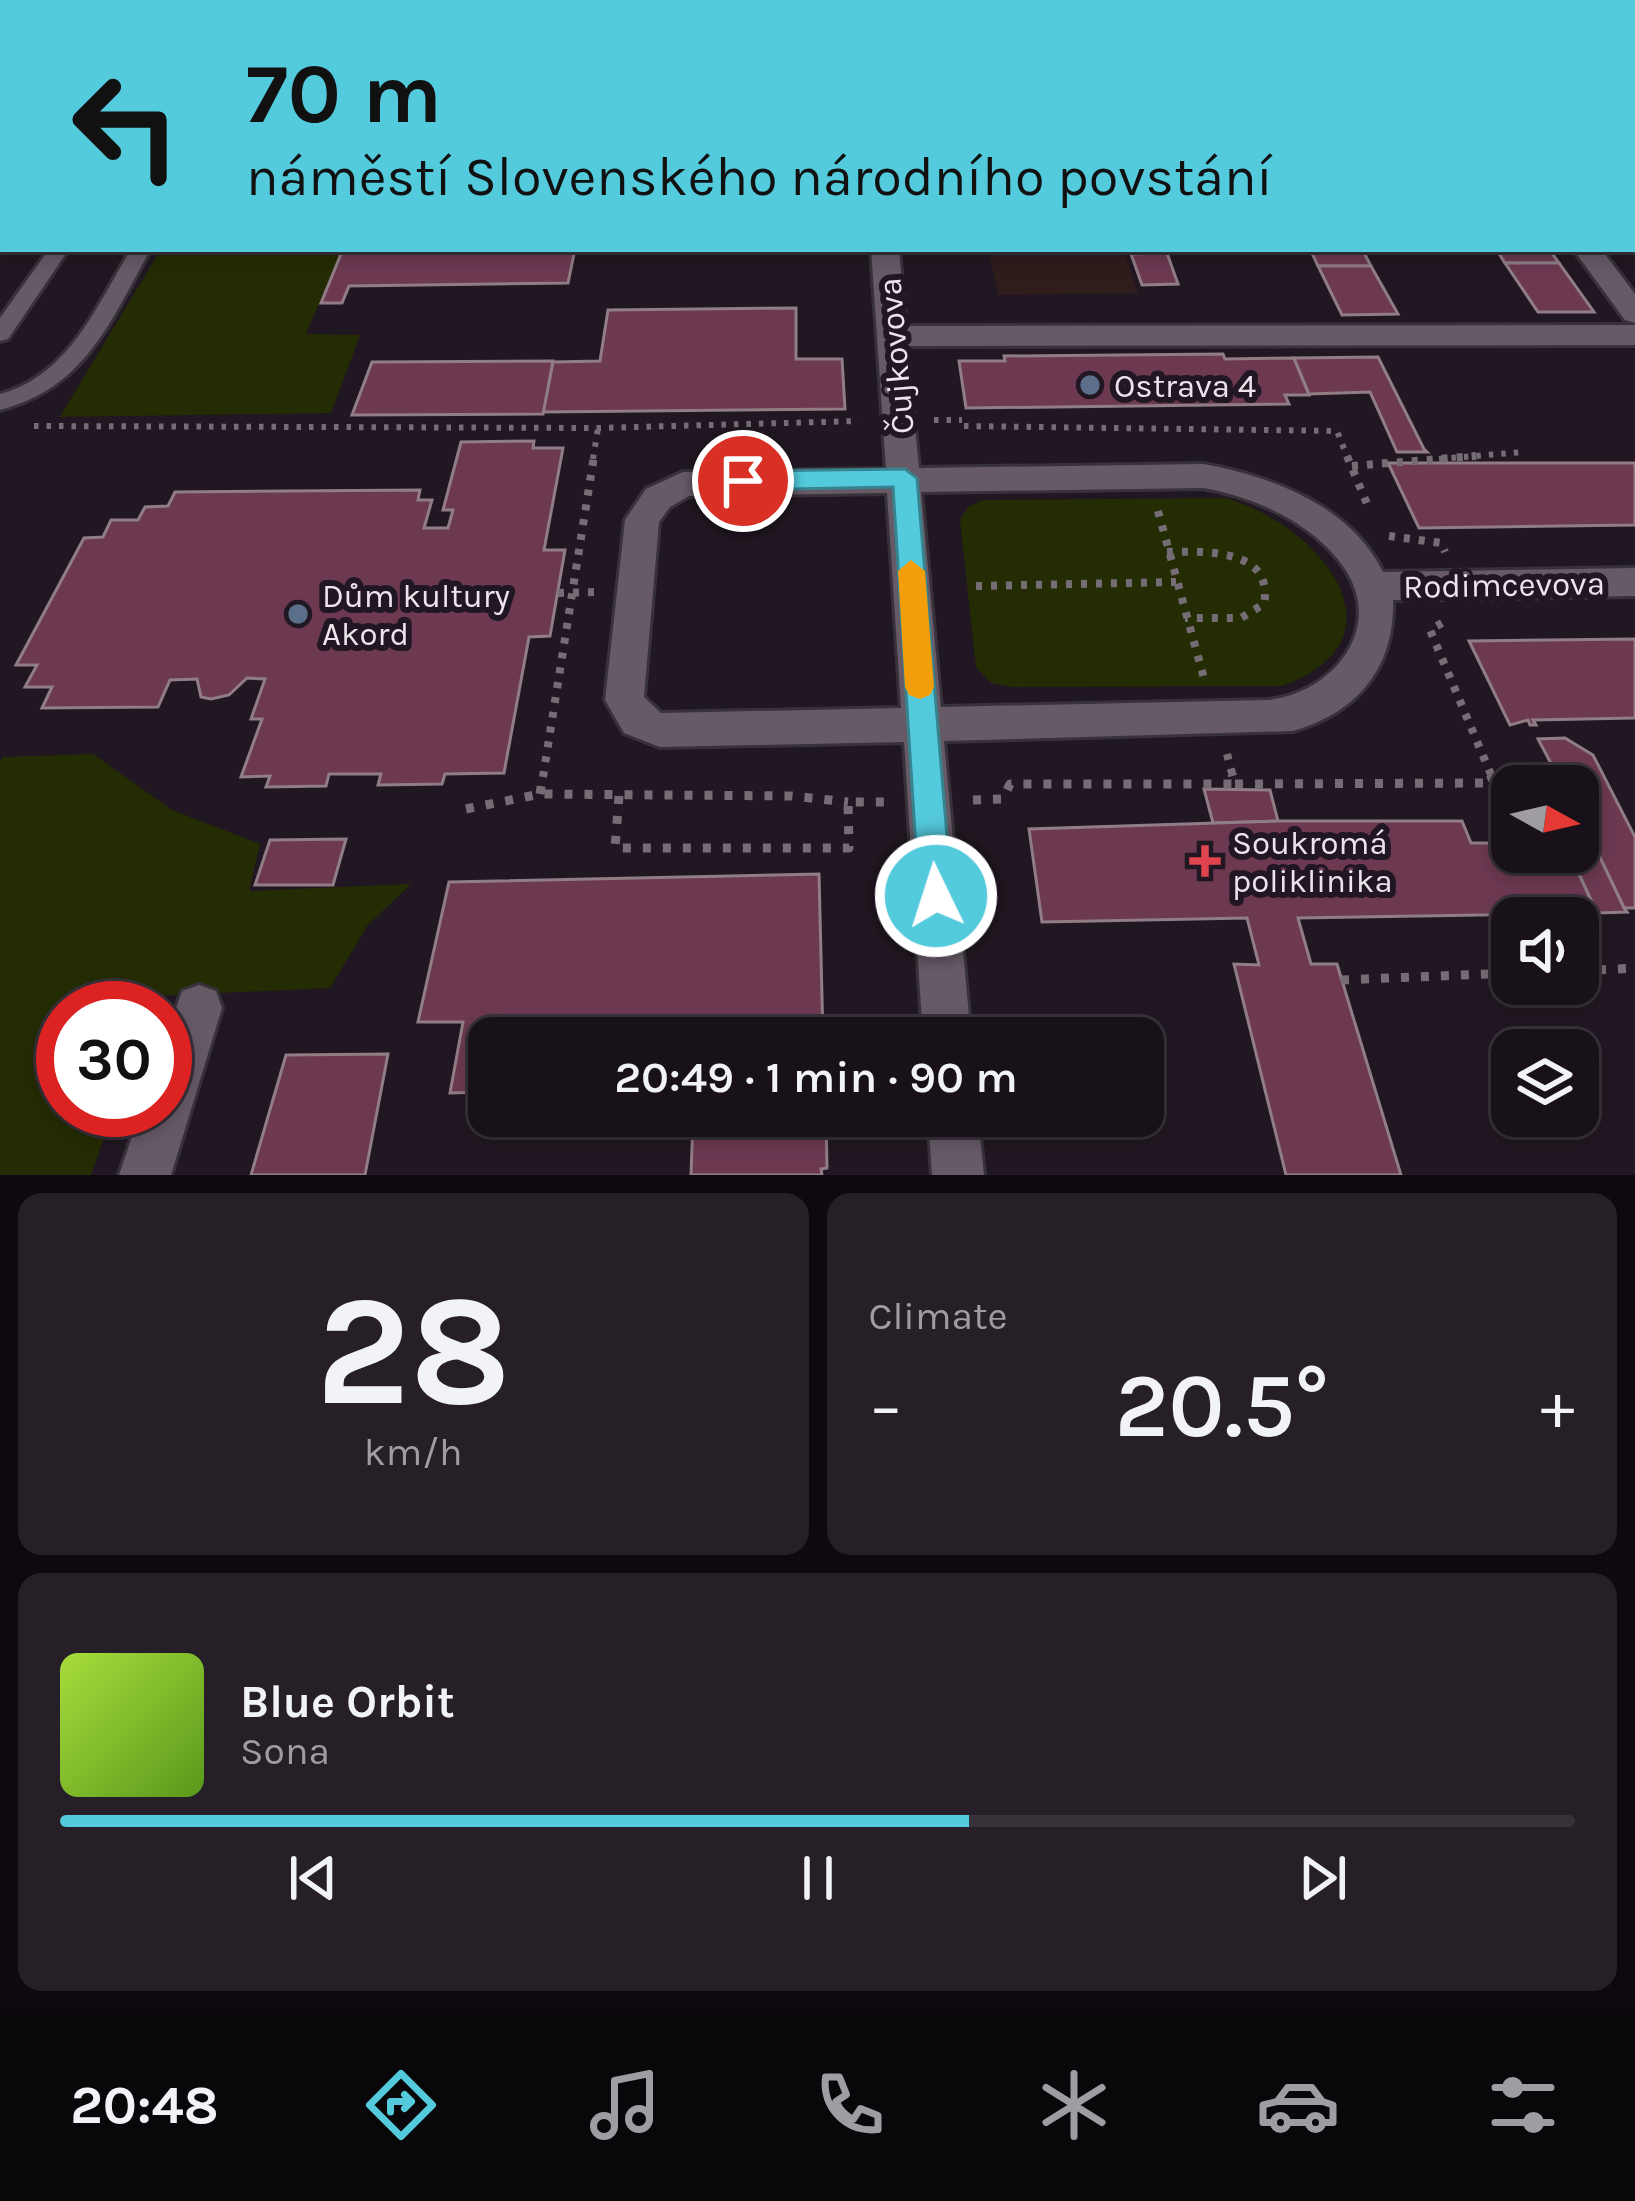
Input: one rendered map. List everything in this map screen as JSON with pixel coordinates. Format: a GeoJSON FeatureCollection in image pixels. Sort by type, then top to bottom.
{"type":"FeatureCollection","features":[{"type":"Feature","properties":{"kind":"street","name":"Čujkovova"},"geometry":{"type":"LineString","coordinates":[[885,252],[945,1017]]}},
{"type":"Feature","properties":{"kind":"street"},"geometry":{"type":"LineString","coordinates":[[1589,252],[1635,314]]}},
{"type":"Feature","properties":{"kind":"street"},"geometry":{"type":"LineString","coordinates":[[894,336],[1635,335]]}},
{"type":"Feature","properties":{"kind":"street"},"geometry":{"type":"LineString","coordinates":[[1149,476],[1222,478],[1288,502],[1346,548],[1372,586],[1374,622],[1364,663],[1334,697],[1287,716],[922,727],[660,730],[638,722],[629,712],[623,687],[640,530],[658,498],[695,481],[1149,476]]}},
{"type":"Feature","properties":{"kind":"street","name":"Rodimcevova"},"geometry":{"type":"LineString","coordinates":[[1372,586],[1635,582]]}},
{"type":"Feature","properties":{"kind":"street"},"geometry":{"type":"LineString","coordinates":[[145,1175],[200,1008]]}},
{"type":"Feature","properties":{"kind":"street"},"geometry":{"type":"LineString","coordinates":[[955,1137],[958,1175]]}},
{"type":"Feature","properties":{"kind":"lane"},"geometry":{"type":"LineString","coordinates":[[0,334],[57,252]]}},
{"type":"Feature","properties":{"kind":"lane"},"geometry":{"type":"LineString","coordinates":[[0,402],[31,394],[68,366],[139,252]]}},
{"type":"Feature","properties":{"kind":"path"},"geometry":{"type":"LineString","coordinates":[[24,426],[598,428],[902,420],[1337,431],[1377,530],[1394,539],[1441,543],[1460,585],[1474,619],[1440,623],[1430,630],[1494,783],[1010,784],[1003,799],[928,802],[540,794],[466,809]]}},
{"type":"Feature","properties":{"kind":"path"},"geometry":{"type":"LineString","coordinates":[[540,794],[598,428]]}},
{"type":"Feature","properties":{"kind":"path"},"geometry":{"type":"LineString","coordinates":[[1136,428],[1185,618],[1235,784]]}},
{"type":"Feature","properties":{"kind":"path"},"geometry":{"type":"LineString","coordinates":[[1352,466],[1522,452]]}},
{"type":"Feature","properties":{"kind":"path"},"geometry":{"type":"LineString","coordinates":[[1167,552],[1238,556],[1267,585],[1264,604],[1251,616],[1185,618]]}},
{"type":"Feature","properties":{"kind":"path"},"geometry":{"type":"LineString","coordinates":[[976,586],[1176,582]]}},
{"type":"Feature","properties":{"kind":"path"},"geometry":{"type":"LineString","coordinates":[[619,796],[615,848],[849,848],[848,802]]}},
{"type":"Feature","properties":{"kind":"path"},"geometry":{"type":"LineString","coordinates":[[1599,969],[1635,968]]}},
{"type":"Feature","properties":{"kind":"path"},"geometry":{"type":"LineString","coordinates":[[1341,980],[1491,974]]}},
{"type":"Feature","properties":{"kind":"shaded area"},"geometry":{"type":"Polygon","coordinates":[[[989,252],[1125,252],[1138,293],[998,295],[989,252]]]}},
{"type":"Feature","properties":{"kind":"green space"},"geometry":{"type":"Polygon","coordinates":[[[159,252],[341,252],[306,334],[360,335],[331,413],[60,417],[159,252]]]}},
{"type":"Feature","properties":{"kind":"green space"},"geometry":{"type":"Polygon","coordinates":[[[1225,498],[1291,531],[1318,555],[1337,583],[1346,611],[1342,639],[1321,665],[1282,686],[1013,687],[991,683],[976,667],[960,520],[968,507],[983,500],[1225,498]]]}},
{"type":"Feature","properties":{"kind":"green space"},"geometry":{"type":"Polygon","coordinates":[[[93,754],[172,810],[260,844],[249,891],[411,884],[367,926],[330,988],[192,994],[192,981],[36,981],[36,1137],[104,1137],[91,1175],[0,1175],[3,757],[93,754]]]}},
{"type":"Feature","properties":{"kind":"building"},"geometry":{"type":"Polygon","coordinates":[[[342,252],[574,252],[568,283],[349,286],[342,303],[321,303],[342,252]]]}},
{"type":"Feature","properties":{"kind":"building"},"geometry":{"type":"Polygon","coordinates":[[[1311,252],[1364,252],[1371,266],[1318,266],[1311,252]]]}},
{"type":"Feature","properties":{"kind":"building"},"geometry":{"type":"Polygon","coordinates":[[[1498,252],[1551,252],[1559,263],[1505,263],[1498,252]]]}},
{"type":"Feature","properties":{"kind":"building"},"geometry":{"type":"Polygon","coordinates":[[[1167,253],[1178,284],[1142,285],[1131,254],[1167,253]]]}},
{"type":"Feature","properties":{"kind":"building"},"geometry":{"type":"Polygon","coordinates":[[[1505,263],[1559,263],[1594,312],[1538,312],[1505,263]]]}},
{"type":"Feature","properties":{"kind":"building"},"geometry":{"type":"Polygon","coordinates":[[[1318,266],[1371,266],[1398,314],[1342,315],[1318,266]]]}},
{"type":"Feature","properties":{"kind":"building"},"geometry":{"type":"Polygon","coordinates":[[[796,308],[796,359],[842,359],[845,409],[543,412],[553,362],[600,361],[608,310],[796,308]]]}},
{"type":"Feature","properties":{"kind":"building"},"geometry":{"type":"Polygon","coordinates":[[[1223,354],[1225,359],[1294,358],[1309,395],[1285,395],[1289,404],[966,408],[959,361],[1005,361],[1004,356],[1223,354]]]}},
{"type":"Feature","properties":{"kind":"building"},"geometry":{"type":"Polygon","coordinates":[[[1378,357],[1427,452],[1397,452],[1370,392],[1309,394],[1294,358],[1378,357]]]}},
{"type":"Feature","properties":{"kind":"building"},"geometry":{"type":"Polygon","coordinates":[[[553,361],[543,414],[352,415],[372,362],[553,361]]]}},
{"type":"Feature","properties":{"kind":"building","name":"Dům kultury Akord"},"geometry":{"type":"Polygon","coordinates":[[[534,441],[533,448],[563,448],[544,550],[565,550],[550,636],[529,637],[504,773],[445,774],[442,784],[378,785],[381,774],[329,774],[326,786],[266,787],[270,776],[241,777],[262,719],[251,719],[265,679],[247,678],[229,695],[211,699],[201,697],[197,679],[170,680],[158,707],[42,708],[52,687],[25,687],[37,665],[16,665],[84,538],[103,537],[111,520],[138,520],[145,507],[168,506],[175,492],[420,490],[418,500],[432,500],[424,528],[448,528],[453,510],[443,510],[461,442],[534,441]]]}},
{"type":"Feature","properties":{"kind":"building"},"geometry":{"type":"Polygon","coordinates":[[[1388,463],[1635,463],[1635,525],[1419,528],[1388,463]]]}},
{"type":"Feature","properties":{"kind":"building"},"geometry":{"type":"Polygon","coordinates":[[[1635,639],[1635,718],[1533,720],[1536,725],[1528,720],[1510,725],[1469,641],[1635,639]]]}},
{"type":"Feature","properties":{"kind":"building"},"geometry":{"type":"Polygon","coordinates":[[[1565,738],[1593,755],[1598,765],[1552,765],[1538,739],[1565,738]]]}},
{"type":"Feature","properties":{"kind":"building"},"geometry":{"type":"Polygon","coordinates":[[[1599,767],[1635,837],[1635,908],[1624,908],[1599,855],[1599,767]]]}},
{"type":"Feature","properties":{"kind":"building"},"geometry":{"type":"Polygon","coordinates":[[[1204,789],[1270,790],[1278,821],[1213,823],[1204,789]]]}},
{"type":"Feature","properties":{"kind":"building"},"geometry":{"type":"Polygon","coordinates":[[[1462,821],[1471,843],[1491,843],[1491,873],[1579,873],[1590,897],[1491,897],[1491,915],[1298,918],[1311,964],[1337,964],[1401,1175],[1286,1175],[1234,964],[1259,965],[1247,918],[1042,922],[1029,829],[1462,821]]]}},
{"type":"Feature","properties":{"kind":"building"},"geometry":{"type":"Polygon","coordinates":[[[346,839],[333,885],[255,885],[270,840],[346,839]]]}},
{"type":"Feature","properties":{"kind":"building"},"geometry":{"type":"Polygon","coordinates":[[[1599,855],[1627,912],[1599,913],[1599,897],[1590,897],[1579,873],[1599,873],[1599,855]]]}},
{"type":"Feature","properties":{"kind":"building"},"geometry":{"type":"Polygon","coordinates":[[[819,874],[822,1017],[468,1017],[468,1093],[450,1093],[463,1022],[418,1022],[449,882],[819,874]]]}},
{"type":"Feature","properties":{"kind":"building"},"geometry":{"type":"Polygon","coordinates":[[[388,1054],[365,1175],[251,1175],[286,1055],[388,1054]]]}},
{"type":"Feature","properties":{"kind":"building"},"geometry":{"type":"Polygon","coordinates":[[[692,1137],[826,1137],[827,1168],[821,1169],[822,1175],[691,1175],[692,1137]]]}},
{"type":"Feature","properties":{"kind":"slow traffic"},"geometry":{"type":"LineString","coordinates":[[911,571],[920,687]]}},
{"type":"Feature","properties":{"kind":"place","name":"Ostrava 4"},"geometry":{"type":"Point","coordinates":[1090,385]}},
{"type":"Feature","properties":{"kind":"place","name":"Dům kultury Akord"},"geometry":{"type":"Point","coordinates":[298,614]}},
{"type":"Feature","properties":{"kind":"place","name":"Soukromá poliklinika"},"geometry":{"type":"Point","coordinates":[1205,861]}},
{"type":"Feature","properties":{"kind":"route"},"geometry":{"type":"LineString","coordinates":[[743,481],[905,478],[936,896]]}}]}
